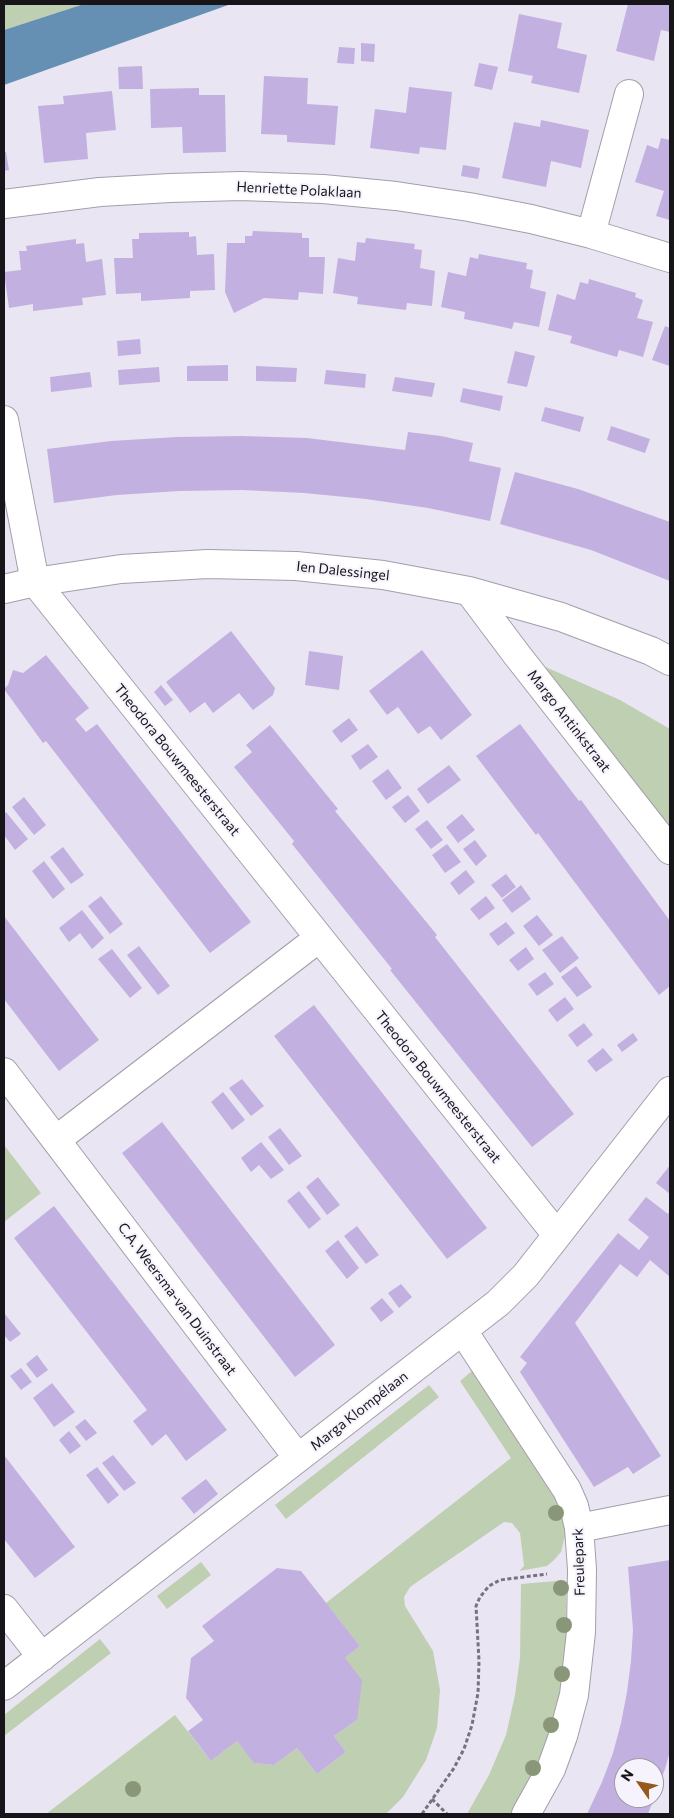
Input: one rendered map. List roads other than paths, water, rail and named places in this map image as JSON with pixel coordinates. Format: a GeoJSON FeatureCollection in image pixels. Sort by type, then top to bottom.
{"type":"FeatureCollection","features":[{"type":"Feature","properties":{"kind":"street"},"geometry":{"type":"LineString","coordinates":[[591,234],[629,94]]}},
{"type":"Feature","properties":{"kind":"street","name":"Henriette Polaklaan"},"geometry":{"type":"LineString","coordinates":[[4,204],[100,192],[170,188],[241,186],[323,189],[396,196],[531,219],[591,234],[670,258]]}},
{"type":"Feature","properties":{"kind":"street"},"geometry":{"type":"LineString","coordinates":[[4,420],[35,582]]}},
{"type":"Feature","properties":{"kind":"street","name":"Ien Dalessingel"},"geometry":{"type":"LineString","coordinates":[[4,589],[35,582],[121,569],[208,564],[296,566],[383,575],[469,591],[561,617],[670,660]]}},
{"type":"Feature","properties":{"kind":"street","name":"Theodora Bouwmeesterstraat"},"geometry":{"type":"LineString","coordinates":[[35,582],[557,1235]]}},
{"type":"Feature","properties":{"kind":"street","name":"Margo Antinkstraat"},"geometry":{"type":"LineString","coordinates":[[469,591],[517,656],[670,850]]}},
{"type":"Feature","properties":{"kind":"street"},"geometry":{"type":"LineString","coordinates":[[56,1140],[319,938]]}},
{"type":"Feature","properties":{"kind":"street","name":"C.A. Weersma-van Duinstraat"},"geometry":{"type":"LineString","coordinates":[[4,1072],[298,1458]]}},
{"type":"Feature","properties":{"kind":"street","name":"Marga Klompélaan"},"geometry":{"type":"LineString","coordinates":[[4,1686],[498,1303],[526,1275],[670,1091]]}},
{"type":"Feature","properties":{"kind":"street","name":"Freulepark"},"geometry":{"type":"LineString","coordinates":[[464,1331],[566,1490],[574,1506],[579,1528],[582,1569],[581,1632],[574,1695],[563,1736],[551,1769],[526,1814]]}},
{"type":"Feature","properties":{"kind":"street"},"geometry":{"type":"LineString","coordinates":[[579,1528],[670,1510]]}},
{"type":"Feature","properties":{"kind":"street"},"geometry":{"type":"LineString","coordinates":[[4,1609],[42,1657]]}},
{"type":"Feature","properties":{"kind":"water"},"geometry":{"type":"Polygon","coordinates":[[[84,4],[231,4],[4,85],[4,30],[84,4]]]}}]}
